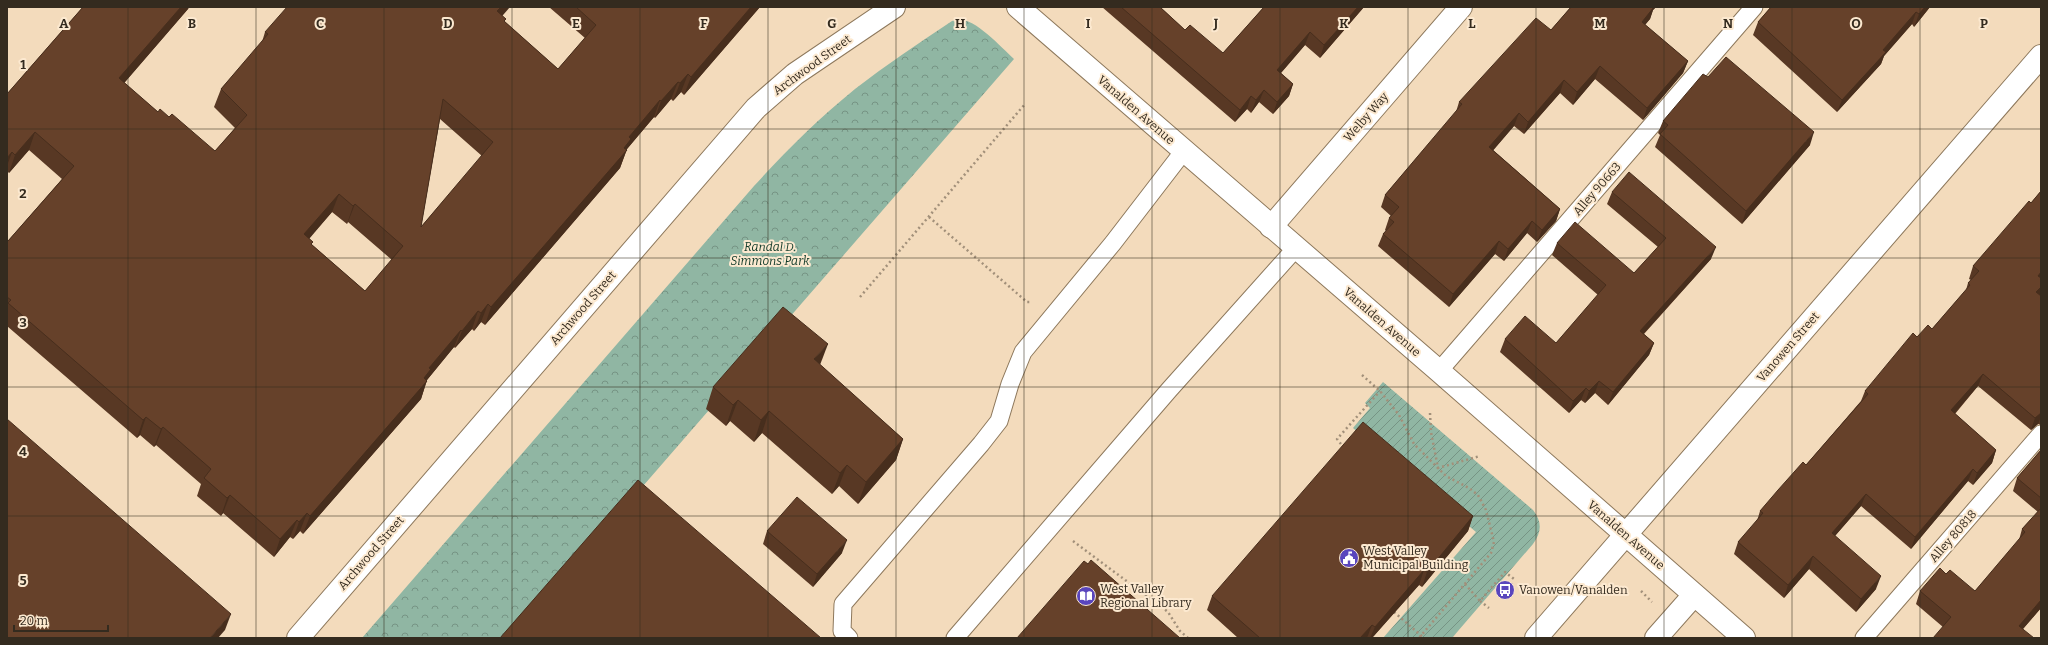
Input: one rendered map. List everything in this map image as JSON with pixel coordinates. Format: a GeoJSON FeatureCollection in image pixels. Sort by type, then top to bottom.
{"type":"FeatureCollection","features":[{"type":"Feature","properties":{"kind":"street","name":"Archwood Street"},"geometry":{"type":"LineString","coordinates":[[298,638],[756,108],[795,74],[894,7]]}},
{"type":"Feature","properties":{"kind":"street","name":"Vanalden Avenue"},"geometry":{"type":"LineString","coordinates":[[1018,7],[1183,152],[1439,371],[1744,638]]}},
{"type":"Feature","properties":{"kind":"street","name":"Welby Way"},"geometry":{"type":"LineString","coordinates":[[1271,227],[1461,7]]}},
{"type":"Feature","properties":{"kind":"street","name":"Vanowen Street"},"geometry":{"type":"LineString","coordinates":[[1536,638],[2041,56]]}},
{"type":"Feature","properties":{"kind":"street"},"geometry":{"type":"LineString","coordinates":[[1656,638],[1694,595]]}},
{"type":"Feature","properties":{"kind":"lane","name":"Alley 90663"},"geometry":{"type":"LineString","coordinates":[[1439,371],[1754,7]]}},
{"type":"Feature","properties":{"kind":"lane"},"geometry":{"type":"LineString","coordinates":[[848,638],[842,631],[843,604],[986,439],[999,421],[1010,384],[1023,352],[1109,249],[1183,152]]}},
{"type":"Feature","properties":{"kind":"lane"},"geometry":{"type":"LineString","coordinates":[[955,638],[1054,526],[1170,390],[1296,248]]}},
{"type":"Feature","properties":{"kind":"lane","name":"Alley 80818"},"geometry":{"type":"LineString","coordinates":[[1864,638],[2041,434]]}},
{"type":"Feature","properties":{"kind":"path"},"geometry":{"type":"LineString","coordinates":[[860,297],[1025,104]]}},
{"type":"Feature","properties":{"kind":"path"},"geometry":{"type":"LineString","coordinates":[[929,217],[1027,302],[1031,302],[1036,297]]}},
{"type":"Feature","properties":{"kind":"path"},"geometry":{"type":"LineString","coordinates":[[1362,375],[1380,391],[1399,415],[1414,444],[1446,476],[1469,488],[1478,495],[1486,510],[1494,542],[1491,553],[1421,637],[1394,612]]}},
{"type":"Feature","properties":{"kind":"path"},"geometry":{"type":"LineString","coordinates":[[1346,450],[1338,439],[1380,391]]}},
{"type":"Feature","properties":{"kind":"path"},"geometry":{"type":"LineString","coordinates":[[1430,413],[1431,432],[1438,468]]}},
{"type":"Feature","properties":{"kind":"path"},"geometry":{"type":"LineString","coordinates":[[1438,468],[1480,456]]}},
{"type":"Feature","properties":{"kind":"path"},"geometry":{"type":"LineString","coordinates":[[1054,526],[1168,612],[1180,631],[1188,638]]}},
{"type":"Feature","properties":{"kind":"path"},"geometry":{"type":"LineString","coordinates":[[1480,601],[1505,572],[1514,579]]}},
{"type":"Feature","properties":{"kind":"path"},"geometry":{"type":"LineString","coordinates":[[1465,584],[1480,601],[1489,608]]}},
{"type":"Feature","properties":{"kind":"path"},"geometry":{"type":"LineString","coordinates":[[1641,591],[1655,606]]}},
{"type":"Feature","properties":{"kind":"green space","name":"Randal D. Simmons Park"},"geometry":{"type":"Polygon","coordinates":[[[958,19],[965,20],[980,28],[1014,59],[511,638],[362,638],[754,186],[802,136],[841,100],[879,71],[952,21],[958,19]]]}},
{"type":"Feature","properties":{"kind":"green space"},"geometry":{"type":"Polygon","coordinates":[[[1383,382],[1533,510],[1538,519],[1540,527],[1533,544],[1452,638],[1383,638],[1476,532],[1353,428],[1370,408],[1365,403],[1383,382]]]}},
{"type":"Feature","properties":{"kind":"building"},"geometry":{"type":"Polygon","coordinates":[[[83,7],[181,7],[119,78],[158,112],[160,109],[169,117],[172,114],[215,151],[247,115],[221,89],[268,34],[265,32],[287,7],[501,7],[497,11],[506,19],[504,21],[558,69],[596,25],[576,7],[751,7],[691,77],[688,74],[680,83],[678,82],[661,101],[660,100],[629,137],[631,139],[624,148],[627,150],[491,307],[488,304],[481,313],[478,311],[462,331],[461,330],[429,368],[431,369],[424,378],[427,381],[310,516],[307,513],[299,522],[297,520],[280,539],[230,495],[227,498],[204,478],[211,469],[163,427],[161,429],[146,417],[143,420],[8,303],[11,300],[7,297],[7,240],[8,241],[74,166],[35,132],[15,155],[12,152],[7,158],[7,94],[83,7]],[[443,99],[421,227],[493,142],[443,99]],[[339,194],[304,234],[313,242],[311,244],[365,291],[403,246],[355,204],[353,206],[339,194]]]}},
{"type":"Feature","properties":{"kind":"building"},"geometry":{"type":"Polygon","coordinates":[[[1121,7],[1160,7],[1185,30],[1190,25],[1223,53],[1264,7],[1358,7],[1324,45],[1310,32],[1277,70],[1293,84],[1277,102],[1264,90],[1256,100],[1251,96],[1240,110],[1121,7]]]}},
{"type":"Feature","properties":{"kind":"building"},"geometry":{"type":"Polygon","coordinates":[[[1571,7],[1654,7],[1642,22],[1688,61],[1647,108],[1600,66],[1577,92],[1564,80],[1528,122],[1519,113],[1489,147],[1560,209],[1542,230],[1532,221],[1508,249],[1499,241],[1453,294],[1383,234],[1394,222],[1389,218],[1399,207],[1385,195],[1462,104],[1459,102],[1536,18],[1551,30],[1571,7]]]}},
{"type":"Feature","properties":{"kind":"building"},"geometry":{"type":"Polygon","coordinates":[[[1771,7],[1925,7],[1919,14],[1916,12],[1883,50],[1886,52],[1842,100],[1758,22],[1771,7]]]}},
{"type":"Feature","properties":{"kind":"building"},"geometry":{"type":"Polygon","coordinates":[[[1726,57],[1814,132],[1746,211],[1660,134],[1668,125],[1663,121],[1703,74],[1708,77],[1726,57]]]}},
{"type":"Feature","properties":{"kind":"building"},"geometry":{"type":"Polygon","coordinates":[[[1629,172],[1716,247],[1640,331],[1654,343],[1613,392],[1599,381],[1589,391],[1586,388],[1573,401],[1505,339],[1525,316],[1556,343],[1606,285],[1557,243],[1575,222],[1634,273],[1666,238],[1612,192],[1629,172]]]}},
{"type":"Feature","properties":{"kind":"building"},"geometry":{"type":"Polygon","coordinates":[[[2041,191],[2041,272],[2038,276],[2041,278],[2041,287],[2036,292],[2041,296],[2041,413],[2035,418],[1983,374],[1951,410],[1996,450],[1977,473],[1973,469],[1915,537],[1866,494],[1832,533],[1881,576],[1861,599],[1813,556],[1788,585],[1738,542],[1763,513],[1760,511],[1778,490],[1803,462],[1806,465],[1868,394],[1865,391],[1913,333],[1917,337],[1928,325],[1932,329],[1970,285],[1968,283],[1979,271],[1973,266],[2029,201],[2031,203],[2041,191]]]}},
{"type":"Feature","properties":{"kind":"building"},"geometry":{"type":"Polygon","coordinates":[[[783,307],[828,344],[814,359],[903,439],[866,482],[847,465],[840,473],[769,411],[761,420],[738,400],[733,405],[713,387],[783,307]]]}},
{"type":"Feature","properties":{"kind":"building"},"geometry":{"type":"Polygon","coordinates":[[[7,419],[231,614],[210,638],[7,638],[7,419]]]}},
{"type":"Feature","properties":{"kind":"building","name":"West Valley Municipal Building"},"geometry":{"type":"Polygon","coordinates":[[[1363,422],[1473,516],[1427,572],[1424,570],[1375,627],[1372,625],[1360,638],[1260,638],[1212,596],[1363,422]]]}},
{"type":"Feature","properties":{"kind":"building"},"geometry":{"type":"Polygon","coordinates":[[[2041,450],[2041,498],[2017,478],[2041,450]]]}},
{"type":"Feature","properties":{"kind":"building"},"geometry":{"type":"Polygon","coordinates":[[[638,480],[821,638],[500,638],[638,480]]]}},
{"type":"Feature","properties":{"kind":"building"},"geometry":{"type":"Polygon","coordinates":[[[797,497],[847,540],[817,574],[767,531],[797,497]]]}},
{"type":"Feature","properties":{"kind":"building"},"geometry":{"type":"Polygon","coordinates":[[[2041,508],[2041,600],[2019,626],[2034,638],[1933,638],[1951,617],[1920,591],[1940,568],[1946,574],[1950,570],[1975,591],[2025,532],[2022,529],[2041,508]]]}},
{"type":"Feature","properties":{"kind":"building","name":"West Valley Regional Library"},"geometry":{"type":"Polygon","coordinates":[[[1091,560],[1180,638],[1017,638],[1084,561],[1088,564],[1091,560]]]}},
{"type":"Feature","properties":{"kind":"place","name":"West Valley Municipal Building"},"geometry":{"type":"Point","coordinates":[1349,558]}},
{"type":"Feature","properties":{"kind":"place","name":"Vanowen/Vanalden"},"geometry":{"type":"Point","coordinates":[1505,590]}},
{"type":"Feature","properties":{"kind":"place","name":"West Valley Regional Library"},"geometry":{"type":"Point","coordinates":[1086,596]}}]}
